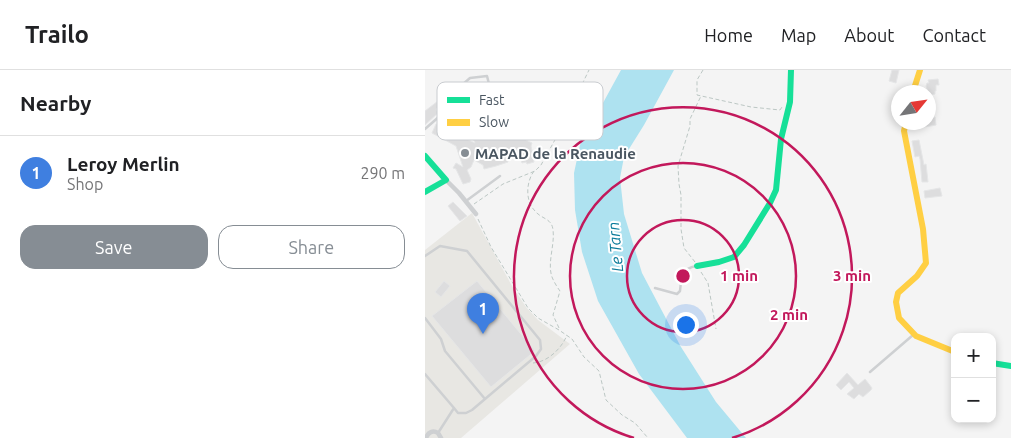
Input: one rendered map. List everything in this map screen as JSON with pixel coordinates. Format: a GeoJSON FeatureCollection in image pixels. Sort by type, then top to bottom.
{"type":"FeatureCollection","features":[{"type":"Feature","properties":{"kind":"street"},"geometry":{"type":"LineString","coordinates":[[697,266],[734,257],[744,245],[770,203],[776,190],[781,139],[790,102],[791,70]]}},
{"type":"Feature","properties":{"kind":"street"},"geometry":{"type":"LineString","coordinates":[[915,85],[920,70]]}},
{"type":"Feature","properties":{"kind":"street"},"geometry":{"type":"LineString","coordinates":[[904,130],[923,229],[926,263],[917,276],[898,293],[896,302],[899,318],[914,334],[951,350]]}},
{"type":"Feature","properties":{"kind":"street"},"geometry":{"type":"LineString","coordinates":[[425,156],[476,214]]}},
{"type":"Feature","properties":{"kind":"street"},"geometry":{"type":"LineString","coordinates":[[425,192],[446,180]]}},
{"type":"Feature","properties":{"kind":"street"},"geometry":{"type":"LineString","coordinates":[[996,364],[1011,366]]}},
{"type":"Feature","properties":{"kind":"street"},"geometry":{"type":"LineString","coordinates":[[425,427],[428,436],[435,432],[439,436]]}},
{"type":"Feature","properties":{"kind":"lane"},"geometry":{"type":"LineString","coordinates":[[466,82],[471,78],[487,76],[488,82]]}},
{"type":"Feature","properties":{"kind":"lane"},"geometry":{"type":"LineString","coordinates":[[425,129],[437,118]]}},
{"type":"Feature","properties":{"kind":"lane"},"geometry":{"type":"LineString","coordinates":[[466,201],[500,176]]}},
{"type":"Feature","properties":{"kind":"lane"},"geometry":{"type":"LineString","coordinates":[[425,256],[440,246],[467,251],[540,340],[541,349],[528,363],[466,413],[457,413],[425,374]]}},
{"type":"Feature","properties":{"kind":"lane"},"geometry":{"type":"LineString","coordinates":[[655,288],[677,294],[680,291],[681,280],[685,270],[697,266]]}},
{"type":"Feature","properties":{"kind":"lane"},"geometry":{"type":"LineString","coordinates":[[425,318],[441,339],[445,351],[485,399]]}},
{"type":"Feature","properties":{"kind":"lane"},"geometry":{"type":"LineString","coordinates":[[870,372],[914,334]]}},
{"type":"Feature","properties":{"kind":"lane"},"geometry":{"type":"LineString","coordinates":[[439,436],[454,408]]}},
{"type":"Feature","properties":{"kind":"path"},"geometry":{"type":"LineString","coordinates":[[583,82],[589,70]]}},
{"type":"Feature","properties":{"kind":"path"},"geometry":{"type":"LineString","coordinates":[[703,70],[697,80],[697,95],[751,107],[780,110],[790,94]]}},
{"type":"Feature","properties":{"kind":"path"},"geometry":{"type":"LineString","coordinates":[[701,96],[690,119],[690,126],[678,166],[681,195],[681,228],[684,248],[708,282],[716,329]]}},
{"type":"Feature","properties":{"kind":"path"},"geometry":{"type":"LineString","coordinates":[[555,140],[541,164],[529,178],[529,199],[533,210],[548,219],[553,230],[552,276],[560,291],[553,315],[559,330]]}},
{"type":"Feature","properties":{"kind":"path"},"geometry":{"type":"LineString","coordinates":[[471,207],[503,184],[535,170]]}},
{"type":"Feature","properties":{"kind":"path"},"geometry":{"type":"LineString","coordinates":[[476,214],[496,255],[528,308],[538,318],[567,335],[584,357],[599,371],[606,400],[622,415],[635,423],[647,438]]}},
{"type":"Feature","properties":{"kind":"path"},"geometry":{"type":"LineString","coordinates":[[528,363],[542,362],[564,343],[567,335]]}},
{"type":"Feature","properties":{"kind":"shaded area"},"geometry":{"type":"Polygon","coordinates":[[[472,213],[512,286],[526,307],[538,320],[570,344],[461,438],[425,438],[425,250],[472,213]]]}},
{"type":"Feature","properties":{"kind":"water","name":"Le Tarn"},"geometry":{"type":"Polygon","coordinates":[[[621,70],[674,70],[624,157],[620,178],[624,214],[642,273],[681,347],[716,402],[746,438],[687,438],[639,374],[598,301],[582,252],[575,210],[574,173],[583,140],[603,140],[603,103],[621,70]]]}},
{"type":"Feature","properties":{"kind":"building"},"geometry":{"type":"Polygon","coordinates":[[[892,70],[899,70],[896,83],[889,81],[892,70]]]}},
{"type":"Feature","properties":{"kind":"building"},"geometry":{"type":"Polygon","coordinates":[[[938,79],[939,85],[926,85],[929,83],[928,80],[938,79]]]}},
{"type":"Feature","properties":{"kind":"building"},"geometry":{"type":"Polygon","coordinates":[[[437,102],[437,114],[425,125],[425,111],[437,102]]]}},
{"type":"Feature","properties":{"kind":"building"},"geometry":{"type":"Polygon","coordinates":[[[437,124],[437,136],[432,133],[437,124]]]}},
{"type":"Feature","properties":{"kind":"building"},"geometry":{"type":"Polygon","coordinates":[[[445,140],[468,140],[475,143],[474,140],[526,140],[532,143],[534,162],[522,163],[519,153],[510,149],[506,157],[508,162],[496,166],[484,169],[483,165],[474,160],[471,167],[467,170],[471,179],[470,182],[463,184],[456,169],[453,168],[456,163],[463,167],[456,146],[445,140]]]}},
{"type":"Feature","properties":{"kind":"building"},"geometry":{"type":"Polygon","coordinates":[[[919,140],[924,165],[926,164],[928,182],[922,182],[920,159],[919,156],[915,157],[912,141],[919,140]]]}},
{"type":"Feature","properties":{"kind":"building"},"geometry":{"type":"Polygon","coordinates":[[[940,188],[942,196],[925,198],[924,191],[940,188]]]}},
{"type":"Feature","properties":{"kind":"building"},"geometry":{"type":"Polygon","coordinates":[[[453,202],[467,216],[460,221],[448,206],[453,202]]]}},
{"type":"Feature","properties":{"kind":"building"},"geometry":{"type":"Polygon","coordinates":[[[444,281],[450,286],[441,297],[435,292],[444,281]]]}},
{"type":"Feature","properties":{"kind":"building"},"geometry":{"type":"Polygon","coordinates":[[[477,281],[535,351],[491,387],[432,316],[477,281]]]}},
{"type":"Feature","properties":{"kind":"building"},"geometry":{"type":"Polygon","coordinates":[[[847,373],[858,385],[865,379],[872,388],[871,390],[863,397],[859,394],[854,399],[847,394],[854,388],[849,382],[841,390],[836,385],[847,373]]]}},
{"type":"Feature","properties":{"kind":"traffic: fast"},"geometry":{"type":"LineString","coordinates":[[697,266],[734,257],[744,245],[770,203],[776,190],[781,139],[790,102],[791,70]]}},
{"type":"Feature","properties":{"kind":"traffic: fast"},"geometry":{"type":"LineString","coordinates":[[425,156],[446,180],[425,192]]}},
{"type":"Feature","properties":{"kind":"traffic: fast"},"geometry":{"type":"LineString","coordinates":[[996,364],[1011,366]]}},
{"type":"Feature","properties":{"kind":"traffic: slow"},"geometry":{"type":"LineString","coordinates":[[915,85],[920,70]]}},
{"type":"Feature","properties":{"kind":"traffic: slow"},"geometry":{"type":"LineString","coordinates":[[904,130],[923,229],[926,263],[917,276],[898,293],[896,302],[899,318],[916,336],[951,350]]}},
{"type":"Feature","properties":{"kind":"place","name":"MAPAD de la Renaudie"},"geometry":{"type":"Point","coordinates":[465,153]}},
{"type":"Feature","properties":{"kind":"place","name":"Leroy Merlin"},"geometry":{"type":"Point","coordinates":[483,334]}}]}
